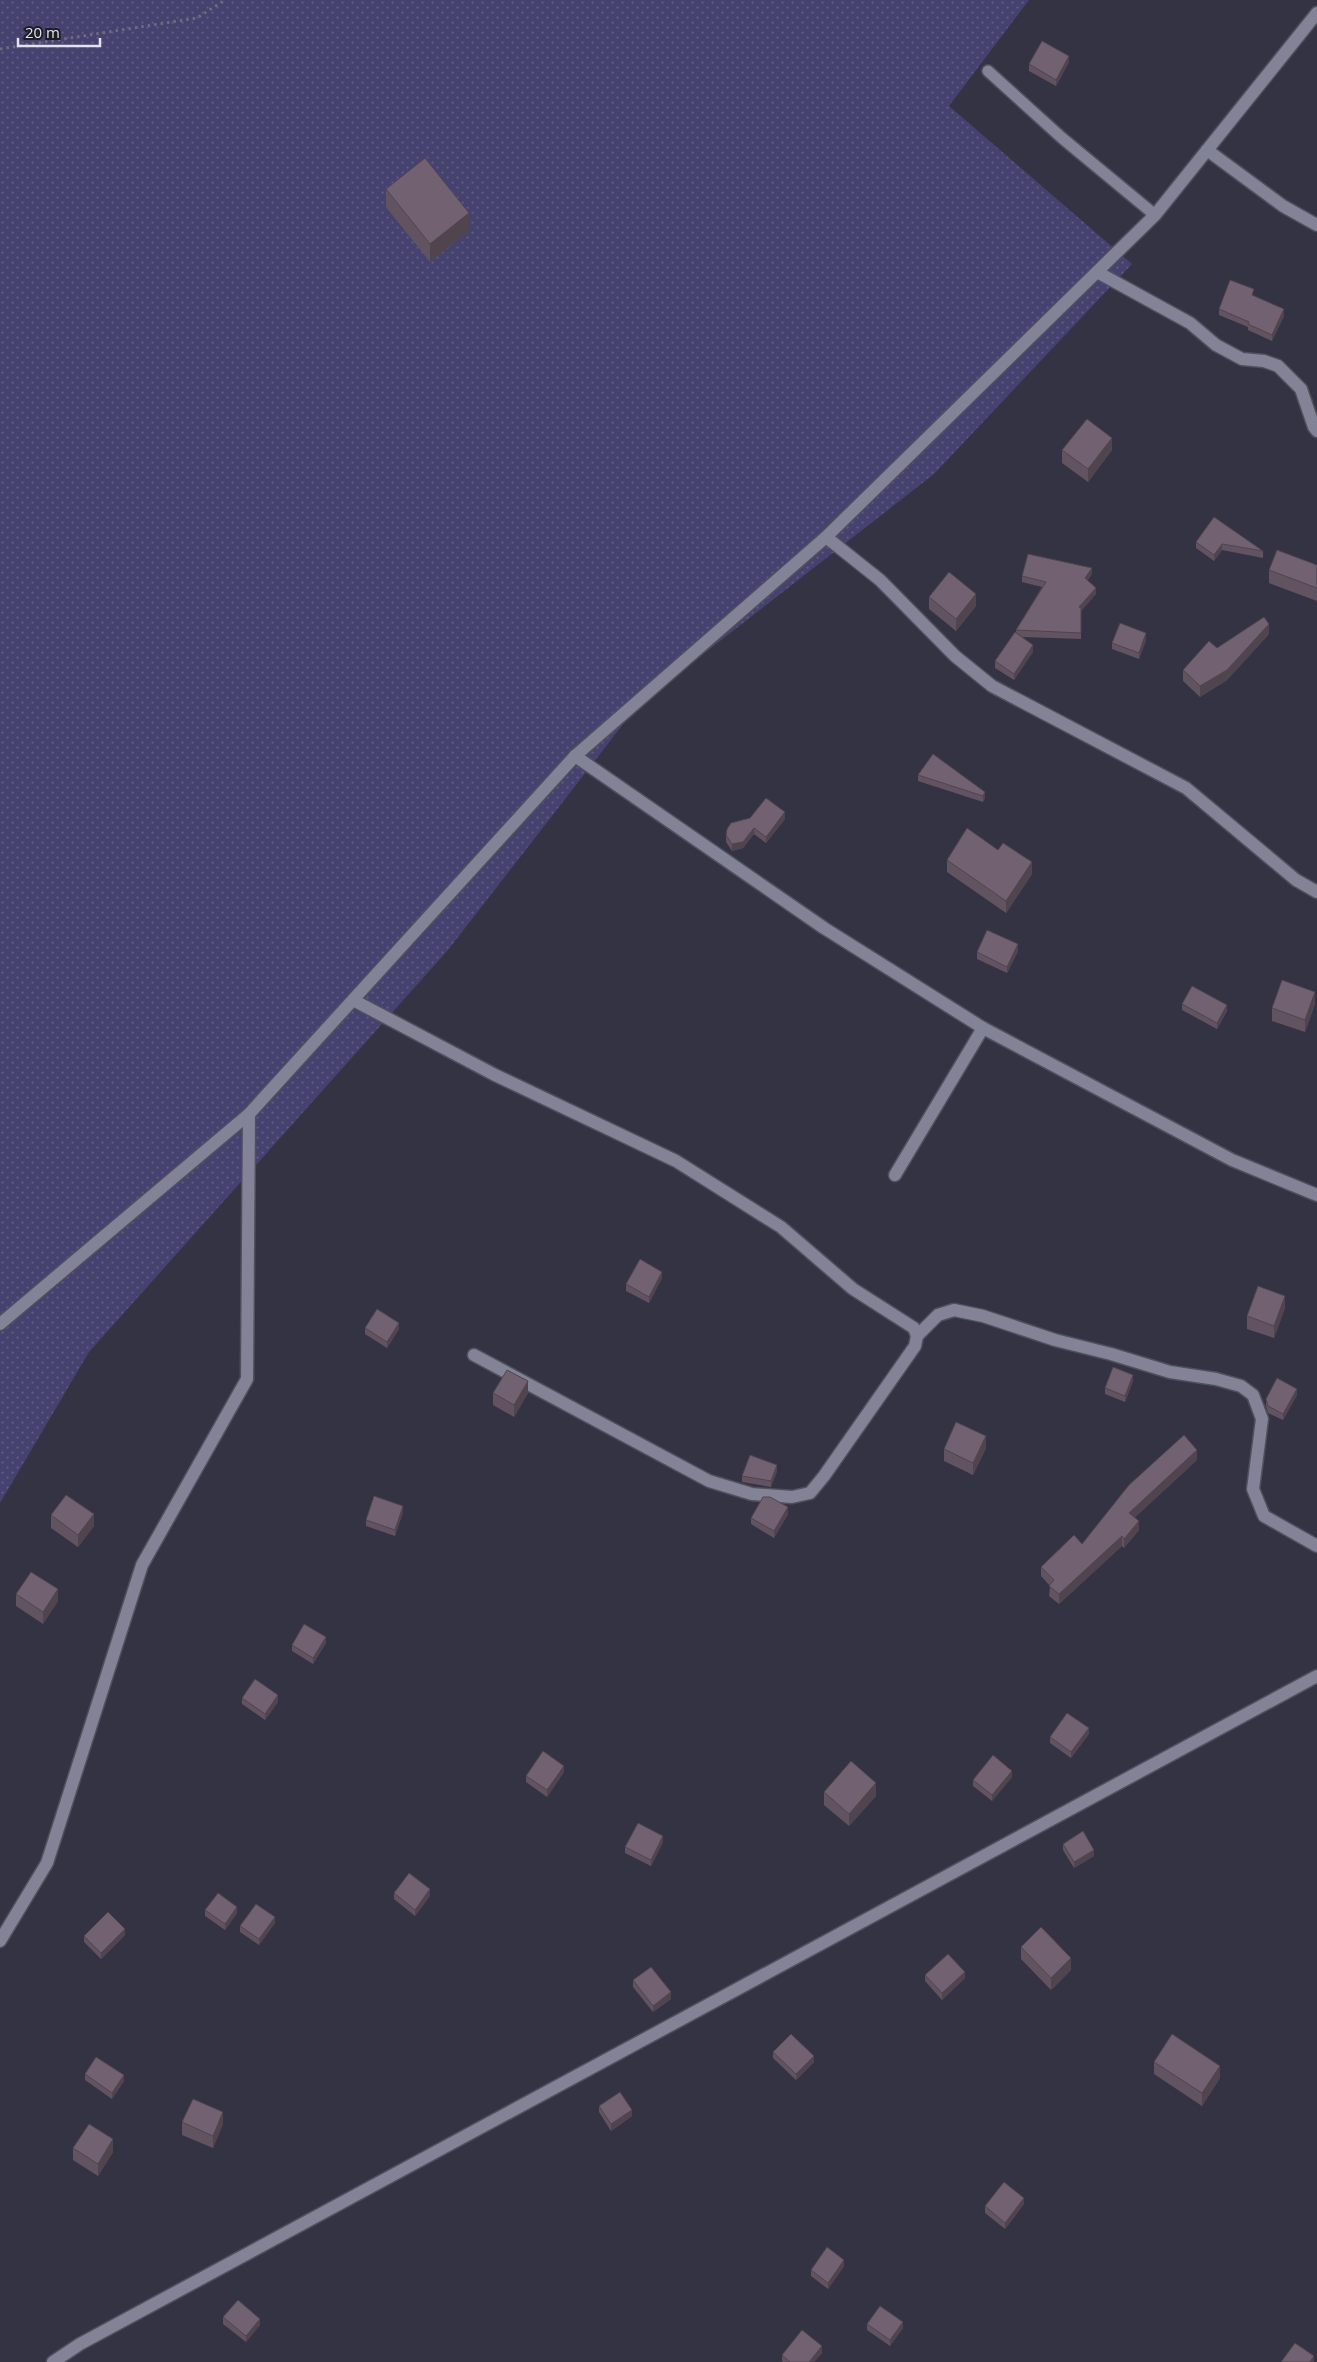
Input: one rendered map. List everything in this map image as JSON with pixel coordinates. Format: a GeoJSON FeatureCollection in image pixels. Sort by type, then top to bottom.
{"type":"FeatureCollection","features":[{"type":"Feature","properties":{"kind":"street"},"geometry":{"type":"LineString","coordinates":[[0,1324],[250,1114],[575,756],[826,538],[1155,215],[1317,13]]}},
{"type":"Feature","properties":{"kind":"street"},"geometry":{"type":"LineString","coordinates":[[1207,150],[1283,206],[1317,225]]}},
{"type":"Feature","properties":{"kind":"street"},"geometry":{"type":"LineString","coordinates":[[1097,272],[1190,324],[1216,345],[1242,359],[1264,361],[1278,366],[1300,389],[1314,428],[1317,431]]}},
{"type":"Feature","properties":{"kind":"street"},"geometry":{"type":"LineString","coordinates":[[826,538],[880,580],[955,656],[992,686],[1186,788],[1296,880],[1317,892]]}},
{"type":"Feature","properties":{"kind":"street"},"geometry":{"type":"LineString","coordinates":[[575,756],[824,928],[983,1028],[1232,1160],[1317,1195]]}},
{"type":"Feature","properties":{"kind":"street"},"geometry":{"type":"LineString","coordinates":[[353,1000],[495,1075],[676,1162],[781,1227],[853,1289],[914,1328],[917,1336],[916,1346],[824,1476],[810,1493],[792,1497],[752,1494],[709,1481],[474,1356]]}},
{"type":"Feature","properties":{"kind":"street"},"geometry":{"type":"LineString","coordinates":[[894,1175],[983,1028]]}},
{"type":"Feature","properties":{"kind":"street"},"geometry":{"type":"LineString","coordinates":[[0,1941],[47,1863],[142,1565],[247,1378],[250,1114]]}},
{"type":"Feature","properties":{"kind":"street"},"geometry":{"type":"LineString","coordinates":[[917,1336],[938,1315],[954,1310],[1170,1372],[1216,1378],[1241,1386],[1253,1395],[1262,1419],[1253,1489],[1264,1516],[1317,1546]]}},
{"type":"Feature","properties":{"kind":"street"},"geometry":{"type":"LineString","coordinates":[[53,2362],[106,2329],[1317,1676]]}},
{"type":"Feature","properties":{"kind":"lane"},"geometry":{"type":"LineString","coordinates":[[988,72],[1062,138],[1155,215]]}},
{"type":"Feature","properties":{"kind":"path"},"geometry":{"type":"LineString","coordinates":[[0,49],[197,18],[225,0]]}},
{"type":"Feature","properties":{"kind":"shaded area"},"geometry":{"type":"Polygon","coordinates":[[[0,0],[1029,0],[949,106],[1132,264],[934,474],[638,705],[448,950],[89,1352],[0,1503],[0,0]]]}},
{"type":"Feature","properties":{"kind":"building"},"geometry":{"type":"Polygon","coordinates":[[[1042,41],[1069,56],[1056,80],[1029,64],[1042,41]]]}},
{"type":"Feature","properties":{"kind":"building"},"geometry":{"type":"Polygon","coordinates":[[[425,158],[469,213],[430,244],[386,189],[425,158]]]}},
{"type":"Feature","properties":{"kind":"building"},"geometry":{"type":"Polygon","coordinates":[[[1230,280],[1254,289],[1252,295],[1284,309],[1272,335],[1248,324],[1249,322],[1219,309],[1230,280]]]}},
{"type":"Feature","properties":{"kind":"building"},"geometry":{"type":"Polygon","coordinates":[[[1087,419],[1112,438],[1088,469],[1062,450],[1087,419]]]}},
{"type":"Feature","properties":{"kind":"building"},"geometry":{"type":"Polygon","coordinates":[[[1214,517],[1263,551],[1222,544],[1214,555],[1196,542],[1214,517]]]}},
{"type":"Feature","properties":{"kind":"building"},"geometry":{"type":"Polygon","coordinates":[[[1277,550],[1317,565],[1317,588],[1269,570],[1277,550]]]}},
{"type":"Feature","properties":{"kind":"building"},"geometry":{"type":"Polygon","coordinates":[[[1028,554],[1092,568],[1085,578],[1096,588],[1079,607],[1081,608],[1081,633],[1016,630],[1046,582],[1022,576],[1028,554]]]}},
{"type":"Feature","properties":{"kind":"building"},"geometry":{"type":"Polygon","coordinates":[[[949,572],[976,594],[956,619],[929,597],[949,572]]]}},
{"type":"Feature","properties":{"kind":"building"},"geometry":{"type":"Polygon","coordinates":[[[1264,617],[1269,624],[1227,670],[1200,686],[1183,670],[1209,641],[1217,648],[1264,617]]]}},
{"type":"Feature","properties":{"kind":"building"},"geometry":{"type":"Polygon","coordinates":[[[1120,623],[1146,633],[1139,653],[1112,643],[1120,623]]]}},
{"type":"Feature","properties":{"kind":"building"},"geometry":{"type":"Polygon","coordinates":[[[1015,632],[1033,645],[1014,674],[995,661],[1015,632]]]}},
{"type":"Feature","properties":{"kind":"building"},"geometry":{"type":"Polygon","coordinates":[[[933,754],[985,792],[983,796],[918,775],[933,754]]]}},
{"type":"Feature","properties":{"kind":"building"},"geometry":{"type":"Polygon","coordinates":[[[766,798],[785,812],[766,837],[754,828],[743,842],[732,844],[726,835],[731,823],[750,818],[766,798]]]}},
{"type":"Feature","properties":{"kind":"building"},"geometry":{"type":"Polygon","coordinates":[[[967,828],[998,850],[1003,843],[1032,862],[1006,901],[947,860],[967,828]]]}},
{"type":"Feature","properties":{"kind":"building"},"geometry":{"type":"Polygon","coordinates":[[[987,930],[1018,944],[1007,967],[977,952],[987,930]]]}},
{"type":"Feature","properties":{"kind":"building"},"geometry":{"type":"Polygon","coordinates":[[[1282,980],[1315,992],[1305,1020],[1272,1008],[1282,980]]]}},
{"type":"Feature","properties":{"kind":"building"},"geometry":{"type":"Polygon","coordinates":[[[1192,986],[1227,1005],[1217,1023],[1182,1004],[1192,986]]]}},
{"type":"Feature","properties":{"kind":"building"},"geometry":{"type":"Polygon","coordinates":[[[640,1259],[662,1272],[649,1297],[626,1284],[640,1259]]]}},
{"type":"Feature","properties":{"kind":"building"},"geometry":{"type":"Polygon","coordinates":[[[1258,1286],[1285,1296],[1274,1326],[1247,1316],[1258,1286]]]}},
{"type":"Feature","properties":{"kind":"building"},"geometry":{"type":"Polygon","coordinates":[[[377,1309],[399,1323],[387,1342],[365,1328],[377,1309]]]}},
{"type":"Feature","properties":{"kind":"building"},"geometry":{"type":"Polygon","coordinates":[[[1113,1367],[1133,1375],[1125,1396],[1105,1388],[1113,1367]]]}},
{"type":"Feature","properties":{"kind":"building"},"geometry":{"type":"Polygon","coordinates":[[[507,1370],[528,1381],[514,1405],[493,1393],[507,1370]]]}},
{"type":"Feature","properties":{"kind":"building"},"geometry":{"type":"Polygon","coordinates":[[[1277,1378],[1297,1389],[1283,1414],[1268,1406],[1266,1399],[1277,1378]]]}},
{"type":"Feature","properties":{"kind":"building"},"geometry":{"type":"Polygon","coordinates":[[[956,1422],[986,1436],[973,1463],[944,1449],[956,1422]]]}},
{"type":"Feature","properties":{"kind":"building"},"geometry":{"type":"Polygon","coordinates":[[[1184,1435],[1197,1450],[1129,1513],[1139,1521],[1124,1539],[1122,1536],[1059,1594],[1049,1586],[1054,1580],[1041,1567],[1074,1535],[1082,1544],[1129,1485],[1184,1435]]]}},
{"type":"Feature","properties":{"kind":"building"},"geometry":{"type":"Polygon","coordinates":[[[750,1455],[777,1465],[771,1481],[742,1476],[750,1455]]]}},
{"type":"Feature","properties":{"kind":"building"},"geometry":{"type":"Polygon","coordinates":[[[66,1495],[94,1514],[78,1535],[51,1515],[66,1495]]]}},
{"type":"Feature","properties":{"kind":"building"},"geometry":{"type":"Polygon","coordinates":[[[374,1496],[403,1506],[395,1530],[366,1520],[374,1496]]]}},
{"type":"Feature","properties":{"kind":"building"},"geometry":{"type":"Polygon","coordinates":[[[763,1497],[770,1497],[788,1507],[774,1531],[751,1518],[763,1497]]]}},
{"type":"Feature","properties":{"kind":"building"},"geometry":{"type":"Polygon","coordinates":[[[31,1572],[58,1589],[43,1612],[16,1594],[31,1572]]]}},
{"type":"Feature","properties":{"kind":"building"},"geometry":{"type":"Polygon","coordinates":[[[304,1624],[326,1637],[313,1658],[292,1645],[304,1624]]]}},
{"type":"Feature","properties":{"kind":"building"},"geometry":{"type":"Polygon","coordinates":[[[255,1679],[278,1695],[265,1714],[242,1698],[255,1679]]]}},
{"type":"Feature","properties":{"kind":"building"},"geometry":{"type":"Polygon","coordinates":[[[1067,1713],[1089,1728],[1071,1752],[1050,1737],[1067,1713]]]}},
{"type":"Feature","properties":{"kind":"building"},"geometry":{"type":"Polygon","coordinates":[[[543,1751],[564,1766],[547,1790],[526,1776],[543,1751]]]}},
{"type":"Feature","properties":{"kind":"building"},"geometry":{"type":"Polygon","coordinates":[[[993,1755],[1012,1771],[992,1795],[973,1780],[993,1755]]]}},
{"type":"Feature","properties":{"kind":"building"},"geometry":{"type":"Polygon","coordinates":[[[851,1761],[876,1783],[849,1814],[824,1792],[851,1761]]]}},
{"type":"Feature","properties":{"kind":"building"},"geometry":{"type":"Polygon","coordinates":[[[638,1823],[663,1836],[651,1860],[625,1847],[638,1823]]]}},
{"type":"Feature","properties":{"kind":"building"},"geometry":{"type":"Polygon","coordinates":[[[1083,1831],[1094,1850],[1074,1862],[1063,1844],[1083,1831]]]}},
{"type":"Feature","properties":{"kind":"building"},"geometry":{"type":"Polygon","coordinates":[[[409,1873],[430,1889],[415,1910],[394,1893],[409,1873]]]}},
{"type":"Feature","properties":{"kind":"building"},"geometry":{"type":"Polygon","coordinates":[[[218,1893],[237,1907],[225,1924],[205,1910],[218,1893]]]}},
{"type":"Feature","properties":{"kind":"building"},"geometry":{"type":"Polygon","coordinates":[[[256,1904],[275,1917],[259,1939],[240,1926],[256,1904]]]}},
{"type":"Feature","properties":{"kind":"building"},"geometry":{"type":"Polygon","coordinates":[[[108,1912],[125,1929],[101,1953],[84,1936],[108,1912]]]}},
{"type":"Feature","properties":{"kind":"building"},"geometry":{"type":"Polygon","coordinates":[[[1041,1927],[1071,1958],[1051,1978],[1021,1947],[1041,1927]]]}},
{"type":"Feature","properties":{"kind":"building"},"geometry":{"type":"Polygon","coordinates":[[[948,1954],[965,1972],[942,1993],[925,1975],[948,1954]]]}},
{"type":"Feature","properties":{"kind":"building"},"geometry":{"type":"Polygon","coordinates":[[[651,1967],[671,1992],[653,2006],[633,1980],[651,1967]]]}},
{"type":"Feature","properties":{"kind":"building"},"geometry":{"type":"Polygon","coordinates":[[[791,2034],[814,2056],[796,2074],[773,2052],[791,2034]]]}},
{"type":"Feature","properties":{"kind":"building"},"geometry":{"type":"Polygon","coordinates":[[[1172,2034],[1220,2066],[1202,2093],[1154,2062],[1172,2034]]]}},
{"type":"Feature","properties":{"kind":"building"},"geometry":{"type":"Polygon","coordinates":[[[96,2057],[124,2075],[112,2093],[85,2074],[96,2057]]]}},
{"type":"Feature","properties":{"kind":"building"},"geometry":{"type":"Polygon","coordinates":[[[620,2092],[632,2110],[611,2124],[599,2106],[620,2092]]]}},
{"type":"Feature","properties":{"kind":"building"},"geometry":{"type":"Polygon","coordinates":[[[193,2099],[223,2112],[213,2136],[182,2122],[193,2099]]]}},
{"type":"Feature","properties":{"kind":"building"},"geometry":{"type":"Polygon","coordinates":[[[89,2124],[113,2139],[98,2164],[73,2148],[89,2124]]]}},
{"type":"Feature","properties":{"kind":"building"},"geometry":{"type":"Polygon","coordinates":[[[1004,2182],[1024,2198],[1005,2223],[985,2206],[1004,2182]]]}},
{"type":"Feature","properties":{"kind":"building"},"geometry":{"type":"Polygon","coordinates":[[[827,2247],[844,2260],[828,2283],[811,2270],[827,2247]]]}},
{"type":"Feature","properties":{"kind":"building"},"geometry":{"type":"Polygon","coordinates":[[[238,2300],[260,2319],[246,2336],[223,2317],[238,2300]]]}},
{"type":"Feature","properties":{"kind":"building"},"geometry":{"type":"Polygon","coordinates":[[[880,2306],[903,2322],[890,2340],[867,2324],[880,2306]]]}},
{"type":"Feature","properties":{"kind":"building"},"geometry":{"type":"Polygon","coordinates":[[[802,2330],[822,2346],[809,2362],[790,2362],[782,2355],[802,2330]]]}},
{"type":"Feature","properties":{"kind":"building"},"geometry":{"type":"Polygon","coordinates":[[[1295,2343],[1314,2356],[1310,2362],[1281,2362],[1295,2343]]]}}]}
